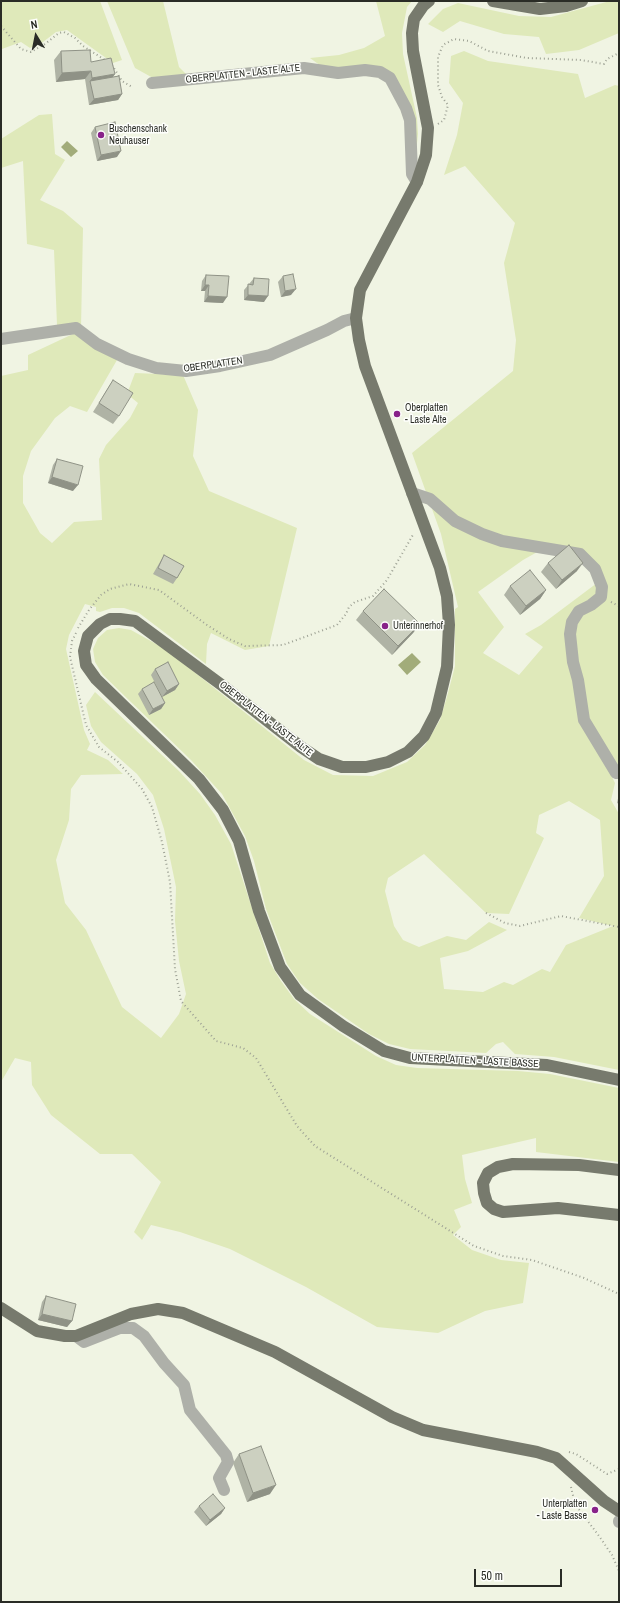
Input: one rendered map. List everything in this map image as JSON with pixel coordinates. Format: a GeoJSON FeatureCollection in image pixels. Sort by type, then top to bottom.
{"type":"FeatureCollection","features":[{"type":"Feature","properties":{"kind":"main road","name":"OBERPLATTEN - LASTE ALTE"},"geometry":{"type":"LineString","coordinates":[[300,995],[280,968],[259,911],[238,841],[223,810],[199,779],[96,679],[86,665],[84,651],[88,636],[100,624],[115,619],[135,621],[161,639],[319,759],[342,767],[366,767],[388,762],[408,752],[424,736],[436,713],[447,667],[449,625],[447,596],[440,568],[365,366],[356,318],[360,290],[416,182],[426,155],[428,128],[413,52],[412,33],[414,19],[423,6],[429,1]]}},
{"type":"Feature","properties":{"kind":"main road"},"geometry":{"type":"LineString","coordinates":[[493,1],[540,9],[566,6],[582,1]]}},
{"type":"Feature","properties":{"kind":"main road","name":"UNTERPLATTEN - LASTE BASSE"},"geometry":{"type":"LineString","coordinates":[[300,995],[343,1026],[384,1051],[410,1058],[547,1065],[619,1080]]}},
{"type":"Feature","properties":{"kind":"main road"},"geometry":{"type":"LineString","coordinates":[[619,1170],[579,1165],[513,1164],[498,1168],[488,1173],[483,1183],[484,1193],[488,1202],[494,1208],[503,1212],[558,1208],[619,1215]]}},
{"type":"Feature","properties":{"kind":"main road"},"geometry":{"type":"LineString","coordinates":[[1,1308],[37,1331],[65,1336],[76,1336],[131,1314],[158,1309],[183,1313],[275,1352],[392,1417],[423,1430],[537,1452],[556,1458],[604,1501],[619,1511]]}},
{"type":"Feature","properties":{"kind":"street","name":"OBERPLATTEN - LASTE ALTE"},"geometry":{"type":"LineString","coordinates":[[152,83],[304,68],[338,73],[365,70],[380,72],[390,78],[406,108],[410,120],[412,174],[416,182]]}},
{"type":"Feature","properties":{"kind":"street","name":"OBERPLATTEN"},"geometry":{"type":"LineString","coordinates":[[1,339],[76,328],[97,344],[128,359],[156,368],[186,371],[220,366],[270,355],[344,321],[356,318]]}},
{"type":"Feature","properties":{"kind":"street"},"geometry":{"type":"LineString","coordinates":[[412,493],[430,499],[455,521],[482,534],[502,541],[580,554],[595,569],[602,586],[600,597],[591,605],[579,611],[572,622],[571,641],[584,720],[616,774]]}},
{"type":"Feature","properties":{"kind":"street"},"geometry":{"type":"LineString","coordinates":[[76,1336],[84,1342],[120,1328],[133,1328],[144,1336],[164,1363],[184,1385],[190,1410],[226,1455],[228,1462],[219,1478],[224,1490]]}},
{"type":"Feature","properties":{"kind":"path"},"geometry":{"type":"LineString","coordinates":[[1,26],[21,49],[31,52],[45,44],[59,33],[64,32],[75,38],[83,46],[113,66],[122,80],[132,87]]}},
{"type":"Feature","properties":{"kind":"path"},"geometry":{"type":"LineString","coordinates":[[428,128],[444,120],[447,112],[448,104],[442,97],[438,85],[438,57],[443,45],[454,39],[469,41],[488,51],[527,58],[581,60],[604,64],[607,59],[619,53]]}},
{"type":"Feature","properties":{"kind":"path"},"geometry":{"type":"LineString","coordinates":[[422,518],[387,580],[373,596],[355,602],[337,625],[283,644],[245,646],[229,639],[159,590],[129,584],[110,589],[101,595],[89,610],[72,641],[70,658],[86,725],[99,747],[118,762],[142,789],[152,807],[162,842],[170,882],[175,969],[181,1001],[216,1041],[243,1048],[256,1058],[297,1126],[315,1146],[474,1246],[503,1256],[532,1260],[584,1278],[619,1294]]}},
{"type":"Feature","properties":{"kind":"path"},"geometry":{"type":"LineString","coordinates":[[486,913],[504,923],[520,926],[561,916],[619,927]]}},
{"type":"Feature","properties":{"kind":"shaded area"},"geometry":{"type":"Polygon","coordinates":[[[1,1],[100,1],[122,60],[113,63],[67,30],[56,32],[43,42],[30,48],[21,42],[2,49],[1,1]]]}},
{"type":"Feature","properties":{"kind":"shaded area"},"geometry":{"type":"Polygon","coordinates":[[[107,1],[163,1],[179,67],[187,75],[153,78],[135,68],[107,1]]]}},
{"type":"Feature","properties":{"kind":"shaded area"},"geometry":{"type":"Polygon","coordinates":[[[376,1],[412,1],[407,7],[402,33],[403,54],[417,118],[418,134],[415,162],[393,74],[321,66],[310,58],[339,55],[364,48],[385,36],[376,1]]]}},
{"type":"Feature","properties":{"kind":"shaded area"},"geometry":{"type":"Polygon","coordinates":[[[610,1],[619,1],[619,33],[579,50],[546,54],[539,37],[504,34],[460,21],[443,32],[428,24],[443,9],[458,3],[519,16],[551,17],[610,1]]]}},
{"type":"Feature","properties":{"kind":"shaded area"},"geometry":{"type":"Polygon","coordinates":[[[464,51],[488,61],[578,74],[585,98],[615,85],[619,86],[619,767],[607,767],[615,783],[611,800],[619,814],[619,1070],[554,1057],[515,1054],[503,1042],[496,1044],[486,1053],[410,1049],[389,1044],[369,1034],[318,999],[300,983],[287,964],[266,909],[254,861],[245,836],[222,794],[191,760],[103,675],[95,662],[93,649],[98,638],[107,630],[119,628],[131,630],[167,650],[304,760],[333,775],[373,776],[407,762],[425,745],[440,720],[455,666],[455,609],[458,607],[441,534],[412,453],[513,371],[516,340],[504,263],[515,223],[465,166],[444,175],[457,135],[463,103],[449,83],[451,56],[464,51]],[[539,551],[523,560],[478,592],[504,627],[483,653],[519,675],[543,647],[525,634],[541,625],[597,583],[591,571],[579,558],[539,551]],[[569,801],[539,815],[536,833],[544,838],[509,914],[486,913],[424,854],[388,878],[385,891],[394,926],[403,940],[419,947],[447,936],[466,940],[489,922],[507,930],[468,951],[440,958],[444,989],[483,992],[504,982],[513,985],[542,969],[550,972],[566,945],[613,926],[579,918],[604,876],[600,820],[569,801]]]}},
{"type":"Feature","properties":{"kind":"shaded area"},"geometry":{"type":"Polygon","coordinates":[[[52,114],[55,154],[65,160],[40,200],[63,211],[83,228],[81,328],[57,325],[54,250],[27,244],[23,161],[1,168],[1,139],[39,115],[52,114]]]}},
{"type":"Feature","properties":{"kind":"shaded area"},"geometry":{"type":"Polygon","coordinates":[[[67,141],[78,151],[71,157],[61,147],[67,141]]]}},
{"type":"Feature","properties":{"kind":"shaded area"},"geometry":{"type":"Polygon","coordinates":[[[75,333],[117,360],[87,412],[70,406],[55,418],[31,451],[23,476],[23,503],[40,533],[52,543],[74,522],[102,520],[99,459],[106,445],[130,418],[138,403],[127,394],[135,373],[183,375],[198,410],[193,456],[209,491],[297,528],[269,646],[245,650],[211,633],[207,644],[206,664],[139,613],[124,608],[112,608],[100,612],[96,611],[96,607],[85,604],[69,635],[66,649],[84,730],[90,744],[87,750],[108,760],[123,774],[81,775],[71,789],[69,820],[56,860],[65,903],[86,930],[122,1007],[161,1038],[179,1014],[186,994],[179,961],[175,921],[176,887],[164,829],[153,795],[137,774],[101,742],[91,726],[86,705],[95,692],[179,771],[200,794],[215,815],[231,844],[270,963],[294,999],[310,1014],[376,1056],[396,1065],[417,1068],[518,1071],[550,1074],[619,1088],[619,1162],[536,1152],[536,1138],[462,1155],[465,1179],[472,1203],[454,1210],[461,1227],[453,1235],[472,1250],[501,1260],[529,1263],[523,1303],[485,1311],[438,1333],[377,1327],[306,1287],[230,1249],[180,1232],[151,1225],[142,1240],[134,1232],[161,1182],[132,1154],[100,1154],[51,1115],[32,1085],[31,1062],[15,1058],[1,1082],[1,376],[28,370],[28,355],[75,333]]]}},
{"type":"Feature","properties":{"kind":"shaded area"},"geometry":{"type":"Polygon","coordinates":[[[412,653],[421,662],[407,675],[398,665],[412,653]]]}},
{"type":"Feature","properties":{"kind":"building"},"geometry":{"type":"Polygon","coordinates":[[[90,50],[91,62],[111,58],[115,74],[92,78],[91,71],[62,73],[61,51],[90,50]]]}},
{"type":"Feature","properties":{"kind":"building"},"geometry":{"type":"Polygon","coordinates":[[[119,76],[122,94],[94,99],[90,81],[119,76]]]}},
{"type":"Feature","properties":{"kind":"building"},"geometry":{"type":"Polygon","coordinates":[[[115,122],[121,151],[101,155],[95,127],[115,122]]]}},
{"type":"Feature","properties":{"kind":"building"},"geometry":{"type":"Polygon","coordinates":[[[293,274],[296,289],[285,291],[283,276],[293,274]]]}},
{"type":"Feature","properties":{"kind":"building"},"geometry":{"type":"Polygon","coordinates":[[[206,275],[229,276],[227,297],[208,296],[209,285],[205,285],[206,275]]]}},
{"type":"Feature","properties":{"kind":"building"},"geometry":{"type":"Polygon","coordinates":[[[254,278],[269,279],[268,296],[248,295],[248,284],[253,285],[254,278]]]}},
{"type":"Feature","properties":{"kind":"building"},"geometry":{"type":"Polygon","coordinates":[[[113,380],[133,393],[119,416],[99,403],[113,380]]]}},
{"type":"Feature","properties":{"kind":"building"},"geometry":{"type":"Polygon","coordinates":[[[57,459],[83,466],[78,485],[52,477],[57,459]]]}},
{"type":"Feature","properties":{"kind":"building"},"geometry":{"type":"Polygon","coordinates":[[[569,545],[583,563],[562,580],[548,563],[569,545]]]}},
{"type":"Feature","properties":{"kind":"building"},"geometry":{"type":"Polygon","coordinates":[[[164,555],[184,566],[177,578],[158,568],[164,555]]]}},
{"type":"Feature","properties":{"kind":"building"},"geometry":{"type":"Polygon","coordinates":[[[530,570],[546,590],[526,606],[510,586],[530,570]]]}},
{"type":"Feature","properties":{"kind":"building"},"geometry":{"type":"Polygon","coordinates":[[[384,589],[420,624],[398,646],[363,611],[384,589]]]}},
{"type":"Feature","properties":{"kind":"building"},"geometry":{"type":"Polygon","coordinates":[[[168,662],[179,684],[167,691],[155,669],[168,662]]]}},
{"type":"Feature","properties":{"kind":"building"},"geometry":{"type":"Polygon","coordinates":[[[154,682],[165,703],[153,709],[142,689],[154,682]]]}},
{"type":"Feature","properties":{"kind":"building"},"geometry":{"type":"Polygon","coordinates":[[[46,1296],[76,1304],[72,1321],[42,1314],[46,1296]]]}},
{"type":"Feature","properties":{"kind":"building"},"geometry":{"type":"Polygon","coordinates":[[[261,1446],[276,1485],[253,1493],[239,1454],[261,1446]]]}},
{"type":"Feature","properties":{"kind":"building"},"geometry":{"type":"Polygon","coordinates":[[[213,1494],[225,1508],[210,1520],[199,1506],[213,1494]]]}},
{"type":"Feature","properties":{"kind":"place","name":"Buschenschank Neuhauser"},"geometry":{"type":"Point","coordinates":[101,135]}},
{"type":"Feature","properties":{"kind":"place","name":"Oberplatten - Laste Alte"},"geometry":{"type":"Point","coordinates":[397,414]}},
{"type":"Feature","properties":{"kind":"place","name":"Unterinnerhof"},"geometry":{"type":"Point","coordinates":[385,626]}},
{"type":"Feature","properties":{"kind":"place","name":"Unterplatten - Laste Basse"},"geometry":{"type":"Point","coordinates":[595,1510]}}]}
